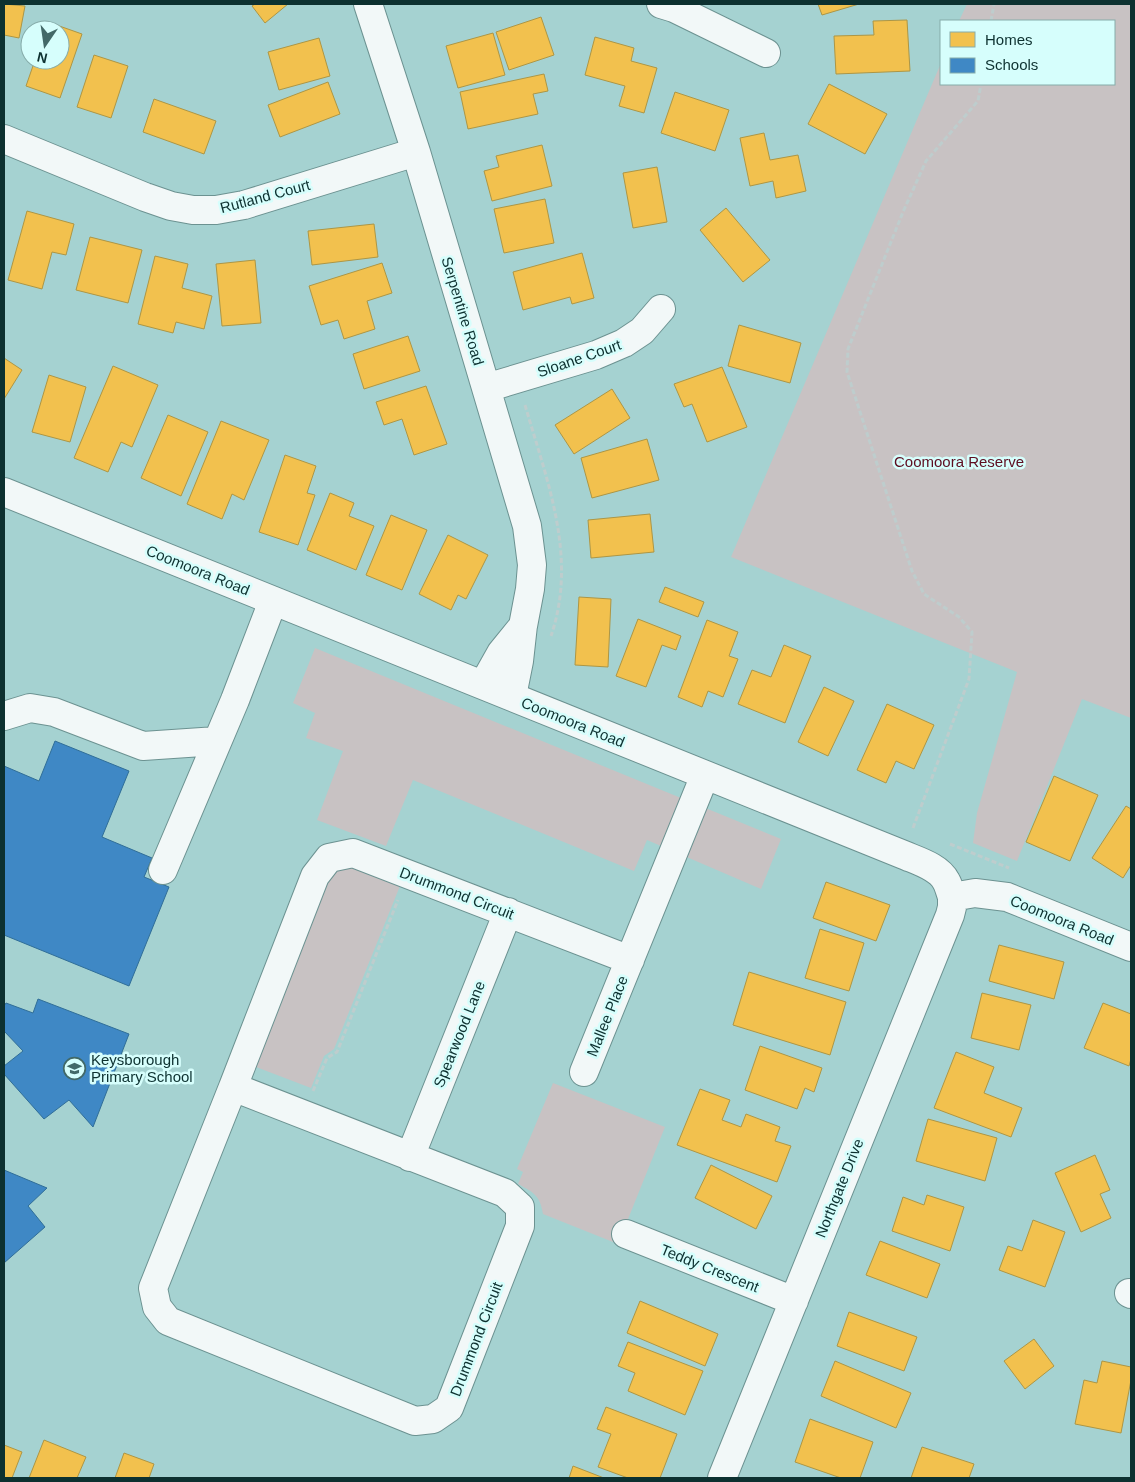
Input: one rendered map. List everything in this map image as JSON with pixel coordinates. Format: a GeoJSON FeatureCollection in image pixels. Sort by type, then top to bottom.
{"type":"FeatureCollection","features":[{"type":"Feature","properties":{"kind":"street"},"geometry":{"type":"LineString","coordinates":[[661,4],[682,12],[766,53]]}},
{"type":"Feature","properties":{"kind":"street","name":"Serpentine Road"},"geometry":{"type":"LineString","coordinates":[[374,5],[527,526],[532,565],[530,589],[512,696]]}},
{"type":"Feature","properties":{"kind":"street","name":"Rutland Court"},"geometry":{"type":"LineString","coordinates":[[4,139],[145,198],[193,210],[216,210],[244,205],[416,152]]}},
{"type":"Feature","properties":{"kind":"street","name":"Sloane Court"},"geometry":{"type":"LineString","coordinates":[[486,388],[596,355],[624,343],[642,331],[660,309]]}},
{"type":"Feature","properties":{"kind":"street","name":"Coomoora Road"},"geometry":{"type":"LineString","coordinates":[[4,492],[929,866],[946,880],[952,897],[975,893],[1007,897],[1131,947]]}},
{"type":"Feature","properties":{"kind":"street"},"geometry":{"type":"LineString","coordinates":[[164,870],[218,741],[273,601]]}},
{"type":"Feature","properties":{"kind":"street","name":"Serpentine Road"},"geometry":{"type":"LineString","coordinates":[[483,685],[501,653],[523,624]]}},
{"type":"Feature","properties":{"kind":"street"},"geometry":{"type":"LineString","coordinates":[[4,716],[30,708],[54,712],[144,746],[218,741]]}},
{"type":"Feature","properties":{"kind":"street"},"geometry":{"type":"LineString","coordinates":[[630,960],[705,775]]}},
{"type":"Feature","properties":{"kind":"street","name":"Drummond Circuit"},"geometry":{"type":"LineString","coordinates":[[233,1087],[505,1193],[520,1207],[520,1226],[449,1408],[433,1419],[415,1421],[168,1321],[157,1307],[153,1288],[315,876],[329,858],[353,853],[630,960]]}},
{"type":"Feature","properties":{"kind":"street","name":"Northgate Drive"},"geometry":{"type":"LineString","coordinates":[[731,1474],[794,1301],[950,915],[952,897]]}},
{"type":"Feature","properties":{"kind":"street","name":"Spearwood Lane"},"geometry":{"type":"LineString","coordinates":[[410,1157],[508,912]]}},
{"type":"Feature","properties":{"kind":"street","name":"Mallee Place"},"geometry":{"type":"LineString","coordinates":[[584,1072],[630,960]]}},
{"type":"Feature","properties":{"kind":"street","name":"Teddy Crescent"},"geometry":{"type":"LineString","coordinates":[[626,1234],[794,1301]]}},
{"type":"Feature","properties":{"kind":"path"},"geometry":{"type":"LineString","coordinates":[[991,20],[994,4]]}},
{"type":"Feature","properties":{"kind":"path"},"geometry":{"type":"LineString","coordinates":[[912,828],[969,680],[972,632],[959,617],[924,594],[912,571],[847,372],[848,350],[926,161],[978,101],[980,85]]}},
{"type":"Feature","properties":{"kind":"path"},"geometry":{"type":"LineString","coordinates":[[517,379],[554,505],[562,550],[562,581],[559,606],[548,645]]}},
{"type":"Feature","properties":{"kind":"path"},"geometry":{"type":"LineString","coordinates":[[304,1115],[326,1058],[337,1052],[408,874]]}},
{"type":"Feature","properties":{"kind":"green space","name":"Coomoora Reserve"},"geometry":{"type":"Polygon","coordinates":[[[967,4],[1131,4],[1131,718],[1082,699],[1017,861],[973,843],[977,813],[1017,672],[731,557],[940,65],[940,85],[1115,85],[1115,20],[959,20],[967,4]]]}},
{"type":"Feature","properties":{"kind":"green space"},"geometry":{"type":"Polygon","coordinates":[[[315,648],[781,839],[761,889],[647,840],[634,871],[413,780],[386,846],[317,820],[343,751],[306,738],[315,713],[293,703],[315,648]]]}},
{"type":"Feature","properties":{"kind":"green space"},"geometry":{"type":"Polygon","coordinates":[[[338,861],[400,886],[334,1049],[324,1056],[311,1088],[256,1067],[256,1042],[302,926],[338,861]]]}},
{"type":"Feature","properties":{"kind":"green space"},"geometry":{"type":"Polygon","coordinates":[[[553,1083],[665,1127],[618,1244],[543,1214],[536,1196],[518,1184],[523,1172],[517,1169],[553,1083]]]}},
{"type":"Feature","properties":{"kind":"building: Homes"},"geometry":{"type":"Polygon","coordinates":[[[4,4],[25,6],[22,20],[20,20],[19,38],[4,35],[4,4]]]}},
{"type":"Feature","properties":{"kind":"building: Homes"},"geometry":{"type":"Polygon","coordinates":[[[255,4],[288,4],[265,23],[252,6],[255,4]]]}},
{"type":"Feature","properties":{"kind":"building: Homes"},"geometry":{"type":"Polygon","coordinates":[[[818,4],[859,4],[822,15],[818,4]]]}},
{"type":"Feature","properties":{"kind":"building: Homes"},"geometry":{"type":"Polygon","coordinates":[[[541,17],[554,55],[509,70],[496,32],[541,17]]]}},
{"type":"Feature","properties":{"kind":"building: Homes"},"geometry":{"type":"Polygon","coordinates":[[[907,20],[910,71],[836,74],[834,36],[874,35],[873,21],[907,20]]]}},
{"type":"Feature","properties":{"kind":"building: Homes"},"geometry":{"type":"Polygon","coordinates":[[[70,30],[82,34],[70,69],[70,30]]]}},
{"type":"Feature","properties":{"kind":"building: Homes"},"geometry":{"type":"Polygon","coordinates":[[[493,33],[505,75],[458,88],[446,46],[493,33]]]}},
{"type":"Feature","properties":{"kind":"building: Homes"},"geometry":{"type":"Polygon","coordinates":[[[595,37],[634,48],[631,61],[657,68],[644,113],[619,106],[625,86],[585,75],[595,37]]]}},
{"type":"Feature","properties":{"kind":"building: Homes"},"geometry":{"type":"Polygon","coordinates":[[[319,38],[330,76],[279,90],[268,52],[319,38]]]}},
{"type":"Feature","properties":{"kind":"building: Homes"},"geometry":{"type":"Polygon","coordinates":[[[94,55],[128,66],[111,118],[77,107],[94,55]]]}},
{"type":"Feature","properties":{"kind":"building: Homes"},"geometry":{"type":"Polygon","coordinates":[[[32,70],[70,70],[60,98],[26,86],[32,70]]]}},
{"type":"Feature","properties":{"kind":"building: Homes"},"geometry":{"type":"Polygon","coordinates":[[[544,74],[548,91],[533,94],[538,114],[468,129],[460,92],[544,74]]]}},
{"type":"Feature","properties":{"kind":"building: Homes"},"geometry":{"type":"Polygon","coordinates":[[[328,82],[340,114],[280,137],[268,105],[328,82]]]}},
{"type":"Feature","properties":{"kind":"building: Homes"},"geometry":{"type":"Polygon","coordinates":[[[829,84],[887,114],[865,154],[808,124],[829,84]]]}},
{"type":"Feature","properties":{"kind":"building: Homes"},"geometry":{"type":"Polygon","coordinates":[[[675,92],[729,110],[715,151],[661,133],[675,92]]]}},
{"type":"Feature","properties":{"kind":"building: Homes"},"geometry":{"type":"Polygon","coordinates":[[[154,99],[216,121],[204,154],[143,132],[154,99]]]}},
{"type":"Feature","properties":{"kind":"building: Homes"},"geometry":{"type":"Polygon","coordinates":[[[764,133],[770,160],[798,155],[806,191],[776,198],[773,181],[750,186],[740,138],[764,133]]]}},
{"type":"Feature","properties":{"kind":"building: Homes"},"geometry":{"type":"Polygon","coordinates":[[[542,145],[552,186],[492,201],[484,171],[499,167],[496,156],[542,145]]]}},
{"type":"Feature","properties":{"kind":"building: Homes"},"geometry":{"type":"Polygon","coordinates":[[[657,167],[667,222],[633,228],[623,173],[657,167]]]}},
{"type":"Feature","properties":{"kind":"building: Homes"},"geometry":{"type":"Polygon","coordinates":[[[545,199],[554,243],[504,253],[494,209],[545,199]]]}},
{"type":"Feature","properties":{"kind":"building: Homes"},"geometry":{"type":"Polygon","coordinates":[[[726,208],[770,260],[743,282],[700,230],[726,208]]]}},
{"type":"Feature","properties":{"kind":"building: Homes"},"geometry":{"type":"Polygon","coordinates":[[[27,211],[74,224],[66,255],[52,252],[42,289],[8,280],[27,211]]]}},
{"type":"Feature","properties":{"kind":"building: Homes"},"geometry":{"type":"Polygon","coordinates":[[[374,224],[378,257],[312,265],[308,231],[374,224]]]}},
{"type":"Feature","properties":{"kind":"building: Homes"},"geometry":{"type":"Polygon","coordinates":[[[90,237],[142,250],[128,303],[76,290],[90,237]]]}},
{"type":"Feature","properties":{"kind":"building: Homes"},"geometry":{"type":"Polygon","coordinates":[[[582,253],[594,298],[572,304],[570,297],[523,310],[513,272],[582,253]]]}},
{"type":"Feature","properties":{"kind":"building: Homes"},"geometry":{"type":"Polygon","coordinates":[[[155,256],[188,264],[182,288],[212,296],[204,329],[176,322],[173,333],[138,324],[155,256]]]}},
{"type":"Feature","properties":{"kind":"building: Homes"},"geometry":{"type":"Polygon","coordinates":[[[255,260],[261,323],[222,326],[216,264],[255,260]]]}},
{"type":"Feature","properties":{"kind":"building: Homes"},"geometry":{"type":"Polygon","coordinates":[[[382,263],[392,293],[367,301],[375,329],[344,339],[338,320],[321,325],[309,286],[382,263]]]}},
{"type":"Feature","properties":{"kind":"building: Homes"},"geometry":{"type":"Polygon","coordinates":[[[739,325],[801,343],[790,383],[728,366],[739,325]]]}},
{"type":"Feature","properties":{"kind":"building: Homes"},"geometry":{"type":"Polygon","coordinates":[[[408,336],[420,371],[364,389],[353,354],[408,336]]]}},
{"type":"Feature","properties":{"kind":"building: Homes"},"geometry":{"type":"Polygon","coordinates":[[[4,358],[22,370],[4,399],[4,358]]]}},
{"type":"Feature","properties":{"kind":"building: Homes"},"geometry":{"type":"Polygon","coordinates":[[[113,366],[158,385],[132,447],[121,442],[108,472],[74,458],[113,366]]]}},
{"type":"Feature","properties":{"kind":"building: Homes"},"geometry":{"type":"Polygon","coordinates":[[[722,367],[747,427],[707,442],[692,404],[684,407],[674,384],[722,367]]]}},
{"type":"Feature","properties":{"kind":"building: Homes"},"geometry":{"type":"Polygon","coordinates":[[[49,375],[86,387],[70,442],[32,432],[49,375]]]}},
{"type":"Feature","properties":{"kind":"building: Homes"},"geometry":{"type":"Polygon","coordinates":[[[426,386],[447,444],[414,455],[402,419],[384,425],[376,402],[426,386]]]}},
{"type":"Feature","properties":{"kind":"building: Homes"},"geometry":{"type":"Polygon","coordinates":[[[612,389],[630,418],[574,454],[555,425],[612,389]]]}},
{"type":"Feature","properties":{"kind":"building: Homes"},"geometry":{"type":"Polygon","coordinates":[[[168,415],[208,432],[181,496],[141,478],[168,415]]]}},
{"type":"Feature","properties":{"kind":"building: Homes"},"geometry":{"type":"Polygon","coordinates":[[[221,421],[269,440],[244,500],[232,494],[222,519],[187,504],[221,421]]]}},
{"type":"Feature","properties":{"kind":"building: Homes"},"geometry":{"type":"Polygon","coordinates":[[[647,439],[659,480],[592,498],[581,458],[647,439]]]}},
{"type":"Feature","properties":{"kind":"building: Homes"},"geometry":{"type":"Polygon","coordinates":[[[285,455],[316,466],[307,493],[315,495],[298,545],[259,532],[285,455]]]}},
{"type":"Feature","properties":{"kind":"building: Homes"},"geometry":{"type":"Polygon","coordinates":[[[330,493],[354,503],[349,516],[374,526],[356,570],[307,550],[330,493]]]}},
{"type":"Feature","properties":{"kind":"building: Homes"},"geometry":{"type":"Polygon","coordinates":[[[650,514],[654,552],[591,558],[588,520],[650,514]]]}},
{"type":"Feature","properties":{"kind":"building: Homes"},"geometry":{"type":"Polygon","coordinates":[[[391,515],[427,530],[402,590],[366,575],[391,515]]]}},
{"type":"Feature","properties":{"kind":"building: Homes"},"geometry":{"type":"Polygon","coordinates":[[[448,535],[488,555],[466,599],[458,595],[451,610],[419,594],[448,535]]]}},
{"type":"Feature","properties":{"kind":"building: Homes"},"geometry":{"type":"Polygon","coordinates":[[[665,587],[704,602],[698,617],[659,602],[665,587]]]}},
{"type":"Feature","properties":{"kind":"building: Homes"},"geometry":{"type":"Polygon","coordinates":[[[579,597],[611,599],[608,667],[575,665],[579,597]]]}},
{"type":"Feature","properties":{"kind":"building: Homes"},"geometry":{"type":"Polygon","coordinates":[[[638,619],[681,636],[676,650],[662,645],[646,687],[616,676],[638,619]]]}},
{"type":"Feature","properties":{"kind":"building: Homes"},"geometry":{"type":"Polygon","coordinates":[[[707,620],[738,632],[729,656],[738,659],[723,697],[708,691],[702,707],[678,697],[707,620]]]}},
{"type":"Feature","properties":{"kind":"building: Homes"},"geometry":{"type":"Polygon","coordinates":[[[784,645],[811,656],[785,723],[738,704],[752,670],[771,677],[784,645]]]}},
{"type":"Feature","properties":{"kind":"building: Homes"},"geometry":{"type":"Polygon","coordinates":[[[824,687],[854,701],[828,756],[798,742],[824,687]]]}},
{"type":"Feature","properties":{"kind":"building: Homes"},"geometry":{"type":"Polygon","coordinates":[[[887,704],[934,725],[914,769],[896,761],[886,783],[857,770],[887,704]]]}},
{"type":"Feature","properties":{"kind":"building: Homes"},"geometry":{"type":"Polygon","coordinates":[[[1054,776],[1098,795],[1070,861],[1026,842],[1054,776]]]}},
{"type":"Feature","properties":{"kind":"building: Homes"},"geometry":{"type":"Polygon","coordinates":[[[1126,806],[1131,809],[1131,865],[1123,878],[1092,858],[1126,806]]]}},
{"type":"Feature","properties":{"kind":"building: Homes"},"geometry":{"type":"Polygon","coordinates":[[[826,882],[890,905],[876,941],[813,918],[826,882]]]}},
{"type":"Feature","properties":{"kind":"building: Homes"},"geometry":{"type":"Polygon","coordinates":[[[820,929],[864,943],[849,991],[805,978],[820,929]]]}},
{"type":"Feature","properties":{"kind":"building: Homes"},"geometry":{"type":"Polygon","coordinates":[[[999,945],[1064,962],[1054,999],[989,981],[999,945]]]}},
{"type":"Feature","properties":{"kind":"building: Homes"},"geometry":{"type":"Polygon","coordinates":[[[749,972],[846,1002],[830,1055],[733,1025],[749,972]]]}},
{"type":"Feature","properties":{"kind":"building: Homes"},"geometry":{"type":"Polygon","coordinates":[[[982,993],[1031,1005],[1019,1050],[971,1038],[982,993]]]}},
{"type":"Feature","properties":{"kind":"building: Homes"},"geometry":{"type":"Polygon","coordinates":[[[1103,1003],[1131,1014],[1131,1059],[1129,1066],[1084,1048],[1103,1003]]]}},
{"type":"Feature","properties":{"kind":"building: Homes"},"geometry":{"type":"Polygon","coordinates":[[[760,1046],[822,1068],[814,1092],[805,1088],[797,1109],[745,1090],[760,1046]]]}},
{"type":"Feature","properties":{"kind":"building: Homes"},"geometry":{"type":"Polygon","coordinates":[[[956,1052],[994,1067],[984,1093],[1022,1108],[1011,1137],[934,1108],[956,1052]]]}},
{"type":"Feature","properties":{"kind":"building: Homes"},"geometry":{"type":"Polygon","coordinates":[[[700,1089],[730,1100],[722,1120],[741,1127],[746,1114],[780,1127],[775,1141],[791,1146],[777,1182],[677,1145],[700,1089]]]}},
{"type":"Feature","properties":{"kind":"building: Homes"},"geometry":{"type":"Polygon","coordinates":[[[928,1119],[997,1138],[985,1181],[916,1161],[928,1119]]]}},
{"type":"Feature","properties":{"kind":"building: Homes"},"geometry":{"type":"Polygon","coordinates":[[[1095,1155],[1110,1190],[1100,1194],[1111,1218],[1081,1232],[1055,1173],[1095,1155]]]}},
{"type":"Feature","properties":{"kind":"building: Homes"},"geometry":{"type":"Polygon","coordinates":[[[711,1165],[772,1196],[756,1229],[695,1198],[711,1165]]]}},
{"type":"Feature","properties":{"kind":"building: Homes"},"geometry":{"type":"Polygon","coordinates":[[[927,1195],[964,1207],[950,1251],[892,1231],[903,1197],[924,1205],[927,1195]]]}},
{"type":"Feature","properties":{"kind":"building: Homes"},"geometry":{"type":"Polygon","coordinates":[[[1033,1220],[1065,1232],[1045,1287],[999,1270],[1008,1246],[1022,1251],[1033,1220]]]}},
{"type":"Feature","properties":{"kind":"building: Homes"},"geometry":{"type":"Polygon","coordinates":[[[880,1241],[940,1264],[927,1298],[866,1275],[880,1241]]]}},
{"type":"Feature","properties":{"kind":"building: Homes"},"geometry":{"type":"Polygon","coordinates":[[[640,1301],[718,1334],[705,1366],[627,1333],[640,1301]]]}},
{"type":"Feature","properties":{"kind":"building: Homes"},"geometry":{"type":"Polygon","coordinates":[[[849,1312],[917,1337],[904,1371],[837,1346],[849,1312]]]}},
{"type":"Feature","properties":{"kind":"building: Homes"},"geometry":{"type":"Polygon","coordinates":[[[1034,1339],[1054,1366],[1025,1389],[1004,1361],[1034,1339]]]}},
{"type":"Feature","properties":{"kind":"building: Homes"},"geometry":{"type":"Polygon","coordinates":[[[628,1342],[703,1371],[685,1415],[628,1391],[635,1373],[618,1366],[628,1342]]]}},
{"type":"Feature","properties":{"kind":"building: Homes"},"geometry":{"type":"Polygon","coordinates":[[[835,1361],[911,1393],[896,1428],[821,1396],[835,1361]]]}},
{"type":"Feature","properties":{"kind":"building: Homes"},"geometry":{"type":"Polygon","coordinates":[[[1102,1361],[1131,1367],[1131,1380],[1121,1433],[1075,1424],[1084,1380],[1097,1383],[1102,1361]]]}},
{"type":"Feature","properties":{"kind":"building: Homes"},"geometry":{"type":"Polygon","coordinates":[[[606,1407],[677,1434],[660,1478],[628,1478],[598,1467],[611,1434],[597,1429],[606,1407]]]}},
{"type":"Feature","properties":{"kind":"building: Homes"},"geometry":{"type":"Polygon","coordinates":[[[810,1419],[873,1442],[860,1478],[841,1478],[795,1462],[810,1419]]]}},
{"type":"Feature","properties":{"kind":"building: Homes"},"geometry":{"type":"Polygon","coordinates":[[[44,1440],[86,1457],[77,1478],[29,1478],[44,1440]]]}},
{"type":"Feature","properties":{"kind":"building: Homes"},"geometry":{"type":"Polygon","coordinates":[[[4,1445],[22,1452],[12,1478],[4,1478],[4,1445]]]}},
{"type":"Feature","properties":{"kind":"building: Homes"},"geometry":{"type":"Polygon","coordinates":[[[922,1447],[974,1464],[969,1478],[911,1478],[922,1447]]]}},
{"type":"Feature","properties":{"kind":"building: Homes"},"geometry":{"type":"Polygon","coordinates":[[[124,1453],[154,1464],[149,1478],[115,1478],[124,1453]]]}},
{"type":"Feature","properties":{"kind":"building: Homes"},"geometry":{"type":"Polygon","coordinates":[[[573,1466],[604,1478],[569,1478],[573,1466]]]}},
{"type":"Feature","properties":{"kind":"building: Schools"},"geometry":{"type":"Polygon","coordinates":[[[55,741],[129,771],[102,837],[152,858],[144,877],[169,887],[129,986],[4,935],[4,766],[39,781],[55,741]]]}},
{"type":"Feature","properties":{"kind":"building: Schools"},"geometry":{"type":"Polygon","coordinates":[[[38,999],[129,1034],[93,1127],[69,1100],[44,1119],[4,1074],[4,1066],[23,1051],[4,1031],[4,1006],[6,1003],[33,1013],[38,999]]]}},
{"type":"Feature","properties":{"kind":"building: Schools"},"geometry":{"type":"Polygon","coordinates":[[[4,1170],[47,1188],[28,1206],[45,1227],[4,1263],[4,1170]]]}},
{"type":"Feature","properties":{"kind":"place","name":"Keysborough Primary School"},"geometry":{"type":"Point","coordinates":[75,1068]}}]}
